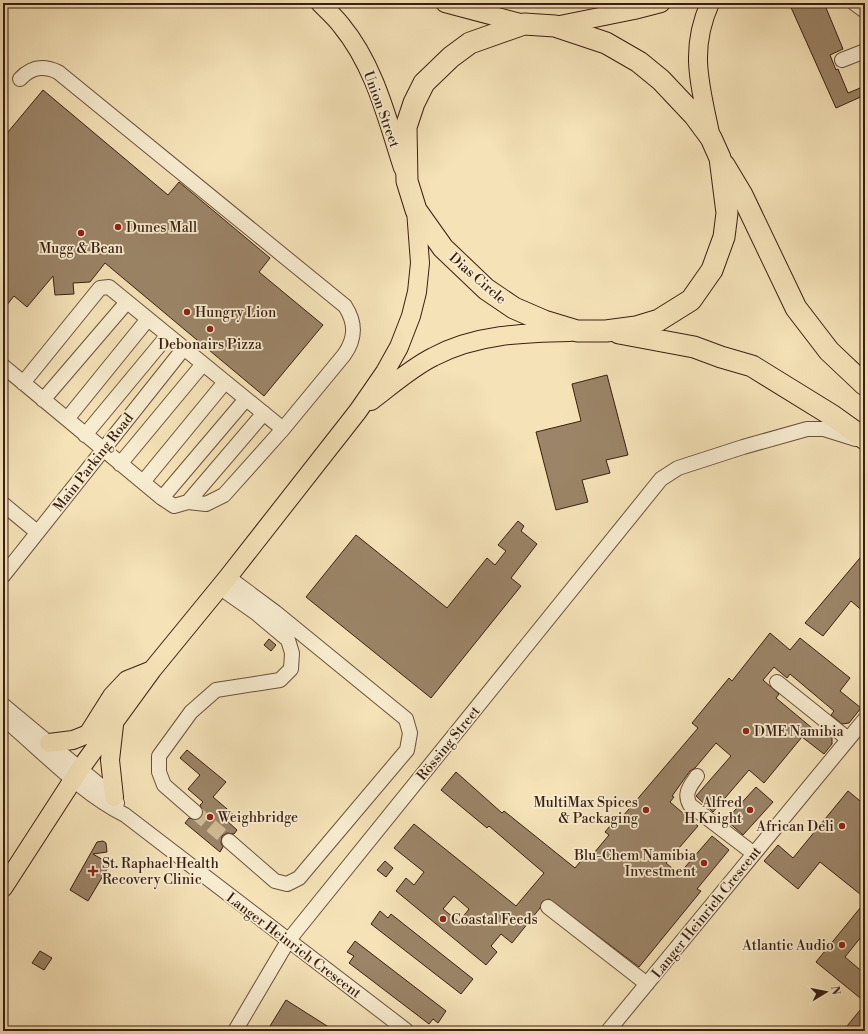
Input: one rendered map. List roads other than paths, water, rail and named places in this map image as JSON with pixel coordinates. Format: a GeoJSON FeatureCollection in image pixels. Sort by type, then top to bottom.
{"type":"FeatureCollection","features":[{"type":"Feature","properties":{"kind":"highway","name":"Dias Circle"},"geometry":{"type":"LineString","coordinates":[[524,24],[555,26],[606,43],[639,62],[665,85],[694,115],[711,138],[720,158],[727,213],[724,237],[712,270],[691,300],[660,320],[636,327],[606,331],[577,331],[544,321],[514,308],[486,289],[443,248],[416,210],[407,180],[406,127],[414,103],[424,83],[451,57],[470,43],[524,24]]}},
{"type":"Feature","properties":{"kind":"highway"},"geometry":{"type":"LineString","coordinates":[[720,158],[742,195],[796,308],[829,351],[865,385]]}},
{"type":"Feature","properties":{"kind":"highway"},"geometry":{"type":"LineString","coordinates":[[606,331],[694,347],[752,366],[814,404],[865,439]]}},
{"type":"Feature","properties":{"kind":"main road","name":"Union Street"},"geometry":{"type":"LineString","coordinates":[[320,3],[342,26],[364,61],[378,90],[407,180]]}},
{"type":"Feature","properties":{"kind":"main road"},"geometry":{"type":"LineString","coordinates":[[445,3],[524,24]]}},
{"type":"Feature","properties":{"kind":"main road"},"geometry":{"type":"LineString","coordinates":[[555,26],[661,3]]}},
{"type":"Feature","properties":{"kind":"main road"},"geometry":{"type":"LineString","coordinates":[[710,3],[700,30],[697,53],[698,72],[711,138]]}},
{"type":"Feature","properties":{"kind":"main road"},"geometry":{"type":"LineString","coordinates":[[3,888],[77,774],[152,670],[224,582],[358,411],[385,372],[399,346],[411,316],[418,292],[420,263],[416,210]]}},
{"type":"Feature","properties":{"kind":"main road"},"geometry":{"type":"LineString","coordinates":[[358,411],[433,357],[463,344],[510,334],[577,331]]}},
{"type":"Feature","properties":{"kind":"main road"},"geometry":{"type":"LineString","coordinates":[[48,743],[69,740],[88,734],[112,696],[127,680],[152,670]]}},
{"type":"Feature","properties":{"kind":"main road"},"geometry":{"type":"LineString","coordinates":[[114,798],[110,760],[115,722]]}},
{"type":"Feature","properties":{"kind":"street"},"geometry":{"type":"LineString","coordinates":[[854,3],[865,11]]}},
{"type":"Feature","properties":{"kind":"street"},"geometry":{"type":"LineString","coordinates":[[842,60],[865,51]]}},
{"type":"Feature","properties":{"kind":"street"},"geometry":{"type":"LineString","coordinates":[[3,366],[162,498],[174,506],[188,502],[206,504],[224,494],[283,429],[350,346],[354,326],[345,306],[58,72],[50,68],[38,68],[26,73],[20,79]]}},
{"type":"Feature","properties":{"kind":"street"},"geometry":{"type":"LineString","coordinates":[[24,383],[100,288],[109,287],[283,429]]}},
{"type":"Feature","properties":{"kind":"street"},"geometry":{"type":"LineString","coordinates":[[43,400],[128,302]]}},
{"type":"Feature","properties":{"kind":"street"},"geometry":{"type":"LineString","coordinates":[[67,419],[148,319]]}},
{"type":"Feature","properties":{"kind":"street"},"geometry":{"type":"LineString","coordinates":[[85,435],[168,336]]}},
{"type":"Feature","properties":{"kind":"street","name":"Main Parking Road"},"geometry":{"type":"LineString","coordinates":[[3,576],[102,449],[184,348]]}},
{"type":"Feature","properties":{"kind":"street"},"geometry":{"type":"LineString","coordinates":[[120,464],[203,364]]}},
{"type":"Feature","properties":{"kind":"street"},"geometry":{"type":"LineString","coordinates":[[143,482],[225,382]]}},
{"type":"Feature","properties":{"kind":"street"},"geometry":{"type":"LineString","coordinates":[[162,498],[246,399]]}},
{"type":"Feature","properties":{"kind":"street"},"geometry":{"type":"LineString","coordinates":[[188,502],[264,414]]}},
{"type":"Feature","properties":{"kind":"street","name":"Rössing Street"},"geometry":{"type":"LineString","coordinates":[[235,1031],[288,941],[661,479],[678,468],[743,447],[807,429],[824,429],[840,433],[865,443]]}},
{"type":"Feature","properties":{"kind":"street"},"geometry":{"type":"LineString","coordinates":[[3,504],[37,532]]}},
{"type":"Feature","properties":{"kind":"street"},"geometry":{"type":"LineString","coordinates":[[224,582],[406,719],[410,733],[407,750],[299,878],[287,884],[275,881],[228,841]]}},
{"type":"Feature","properties":{"kind":"street"},"geometry":{"type":"LineString","coordinates":[[194,812],[164,785],[159,772],[159,756],[191,712],[216,690],[280,680],[291,669],[292,653],[288,640],[271,617]]}},
{"type":"Feature","properties":{"kind":"street"},"geometry":{"type":"LineString","coordinates":[[777,682],[848,739]]}},
{"type":"Feature","properties":{"kind":"street"},"geometry":{"type":"LineString","coordinates":[[3,705],[48,743],[77,774]]}},
{"type":"Feature","properties":{"kind":"street"},"geometry":{"type":"LineString","coordinates":[[3,718],[77,774]]}},
{"type":"Feature","properties":{"kind":"street","name":"Langer Heinrich Crescent"},"geometry":{"type":"LineString","coordinates":[[608,1031],[753,853],[865,719]]}},
{"type":"Feature","properties":{"kind":"street","name":"Langer Heinrich Crescent"},"geometry":{"type":"LineString","coordinates":[[77,774],[114,798],[125,815]]}},
{"type":"Feature","properties":{"kind":"street","name":"Langer Heinrich Crescent"},"geometry":{"type":"LineString","coordinates":[[77,774],[106,805],[125,815],[407,1031]]}},
{"type":"Feature","properties":{"kind":"street"},"geometry":{"type":"LineString","coordinates":[[698,776],[687,791],[686,799],[690,805],[753,853]]}},
{"type":"Feature","properties":{"kind":"street"},"geometry":{"type":"LineString","coordinates":[[548,907],[646,984]]}},
{"type":"Feature","properties":{"kind":"tunnel"},"geometry":{"type":"LineString","coordinates":[[195,812],[229,841]]}},
{"type":"Feature","properties":{"kind":"place","name":"Dunes Mall"},"geometry":{"type":"Point","coordinates":[118,227]}},
{"type":"Feature","properties":{"kind":"place","name":"Mugg & Bean"},"geometry":{"type":"Point","coordinates":[81,233]}},
{"type":"Feature","properties":{"kind":"place","name":"Hungry Lion"},"geometry":{"type":"Point","coordinates":[187,312]}},
{"type":"Feature","properties":{"kind":"place","name":"Debonairs Pizza"},"geometry":{"type":"Point","coordinates":[210,329]}},
{"type":"Feature","properties":{"kind":"place","name":"DME Namibia"},"geometry":{"type":"Point","coordinates":[746,731]}},
{"type":"Feature","properties":{"kind":"place","name":"MultiMax Spices & Packaging"},"geometry":{"type":"Point","coordinates":[646,810]}},
{"type":"Feature","properties":{"kind":"place","name":"Alfred H Knight"},"geometry":{"type":"Point","coordinates":[750,810]}},
{"type":"Feature","properties":{"kind":"place","name":"Weighbridge"},"geometry":{"type":"Point","coordinates":[210,817]}},
{"type":"Feature","properties":{"kind":"place","name":"African Deli"},"geometry":{"type":"Point","coordinates":[842,826]}},
{"type":"Feature","properties":{"kind":"place","name":"Blu-Chem Namibia Investment"},"geometry":{"type":"Point","coordinates":[704,863]}},
{"type":"Feature","properties":{"kind":"place","name":"St. Raphael Health Recovery Clinic"},"geometry":{"type":"Point","coordinates":[93,871]}},
{"type":"Feature","properties":{"kind":"place","name":"Coastal Feeds"},"geometry":{"type":"Point","coordinates":[443,919]}},
{"type":"Feature","properties":{"kind":"place","name":"Atlantic Audio"},"geometry":{"type":"Point","coordinates":[842,945]}}]}
